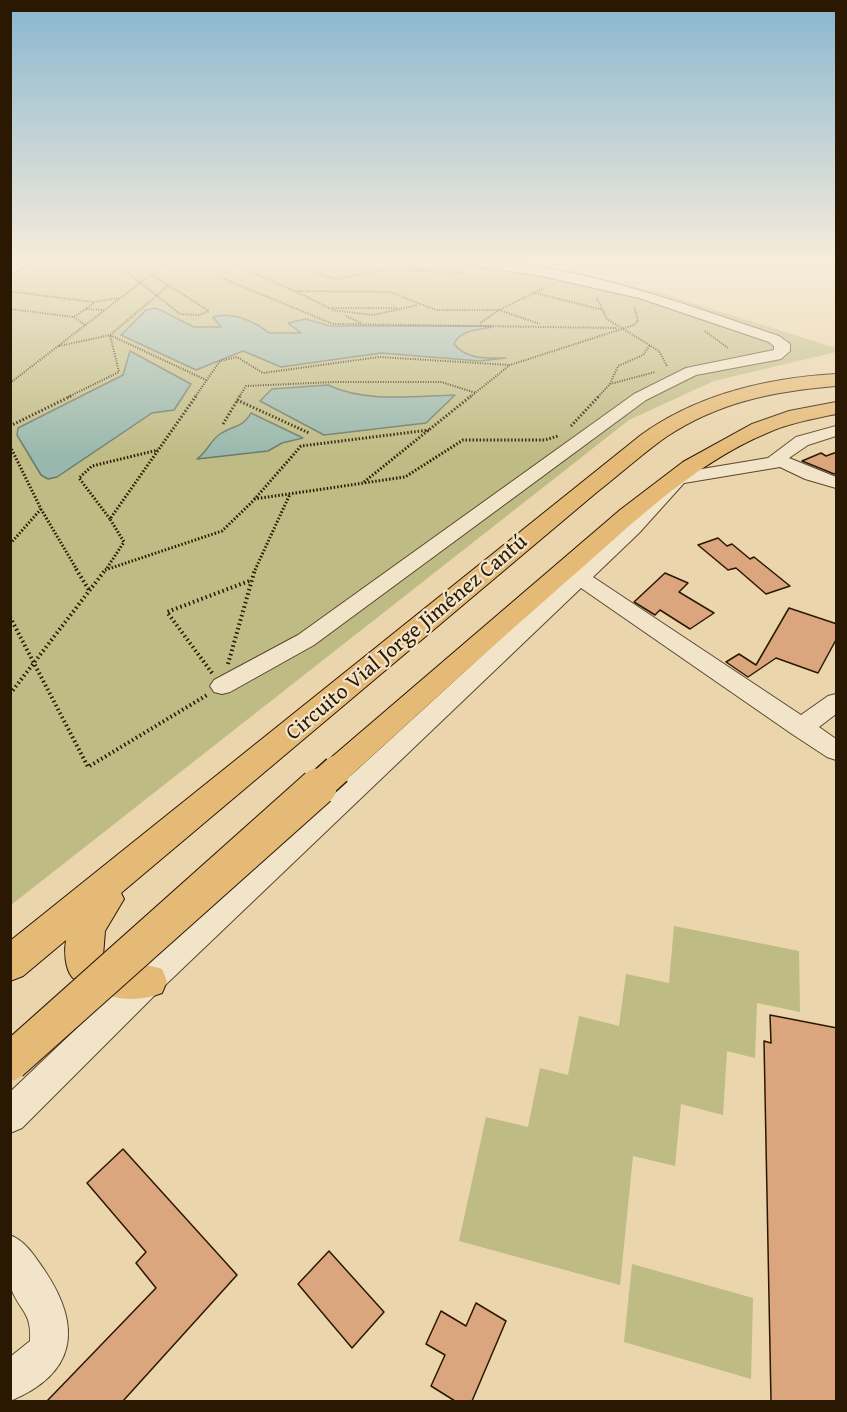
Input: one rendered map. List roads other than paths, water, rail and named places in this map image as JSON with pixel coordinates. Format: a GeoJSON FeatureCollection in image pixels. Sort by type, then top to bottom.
{"type":"FeatureCollection","features":[{"type":"Feature","properties":{"kind":"main road","name":"Circuito Vial Jorge Jiménez Cantú"},"geometry":{"type":"LineString","coordinates":[[10,964],[580,494],[659,433],[708,406],[738,396],[782,385],[837,380]]}},
{"type":"Feature","properties":{"kind":"main road"},"geometry":{"type":"LineString","coordinates":[[10,1062],[510,616],[684,471],[778,420],[837,408]]}},
{"type":"Feature","properties":{"kind":"main road"},"geometry":{"type":"LineString","coordinates":[[129,868],[84,930],[83,950],[87,966],[115,982],[148,981]]}},
{"type":"Feature","properties":{"kind":"street"},"geometry":{"type":"LineString","coordinates":[[222,686],[306,640],[640,397],[692,371],[776,356],[782,351],[782,344],[774,339],[735,326]]}},
{"type":"Feature","properties":{"kind":"street"},"geometry":{"type":"LineString","coordinates":[[10,1116],[148,981],[632,530],[684,471],[774,463],[786,449],[812,436],[837,431]]}},
{"type":"Feature","properties":{"kind":"street"},"geometry":{"type":"LineString","coordinates":[[777,459],[811,475],[837,483]]}},
{"type":"Feature","properties":{"kind":"street"},"geometry":{"type":"LineString","coordinates":[[580,578],[837,751]]}},
{"type":"Feature","properties":{"kind":"street"},"geometry":{"type":"LineString","coordinates":[[801,728],[837,702]]}},
{"type":"Feature","properties":{"kind":"street"},"geometry":{"type":"LineString","coordinates":[[10,1254],[44,1308],[51,1332],[44,1355],[10,1381]]}},
{"type":"Feature","properties":{"kind":"water"},"geometry":{"type":"Polygon","coordinates":[[[130,326],[258,326],[269,333],[301,333],[292,326],[490,326],[492,327],[465,333],[454,344],[471,355],[506,358],[480,361],[381,353],[281,367],[243,351],[196,370],[121,335],[130,326]]]}},
{"type":"Feature","properties":{"kind":"water"},"geometry":{"type":"Polygon","coordinates":[[[130,351],[191,384],[174,410],[152,413],[57,477],[48,479],[41,475],[17,435],[18,428],[123,375],[130,351]]]}},
{"type":"Feature","properties":{"kind":"water"},"geometry":{"type":"Polygon","coordinates":[[[328,385],[343,391],[374,396],[455,395],[426,423],[324,435],[260,401],[272,389],[328,385]]]}},
{"type":"Feature","properties":{"kind":"water"},"geometry":{"type":"Polygon","coordinates":[[[251,413],[303,438],[282,443],[268,451],[197,459],[217,437],[241,424],[251,413]]]}}]}
